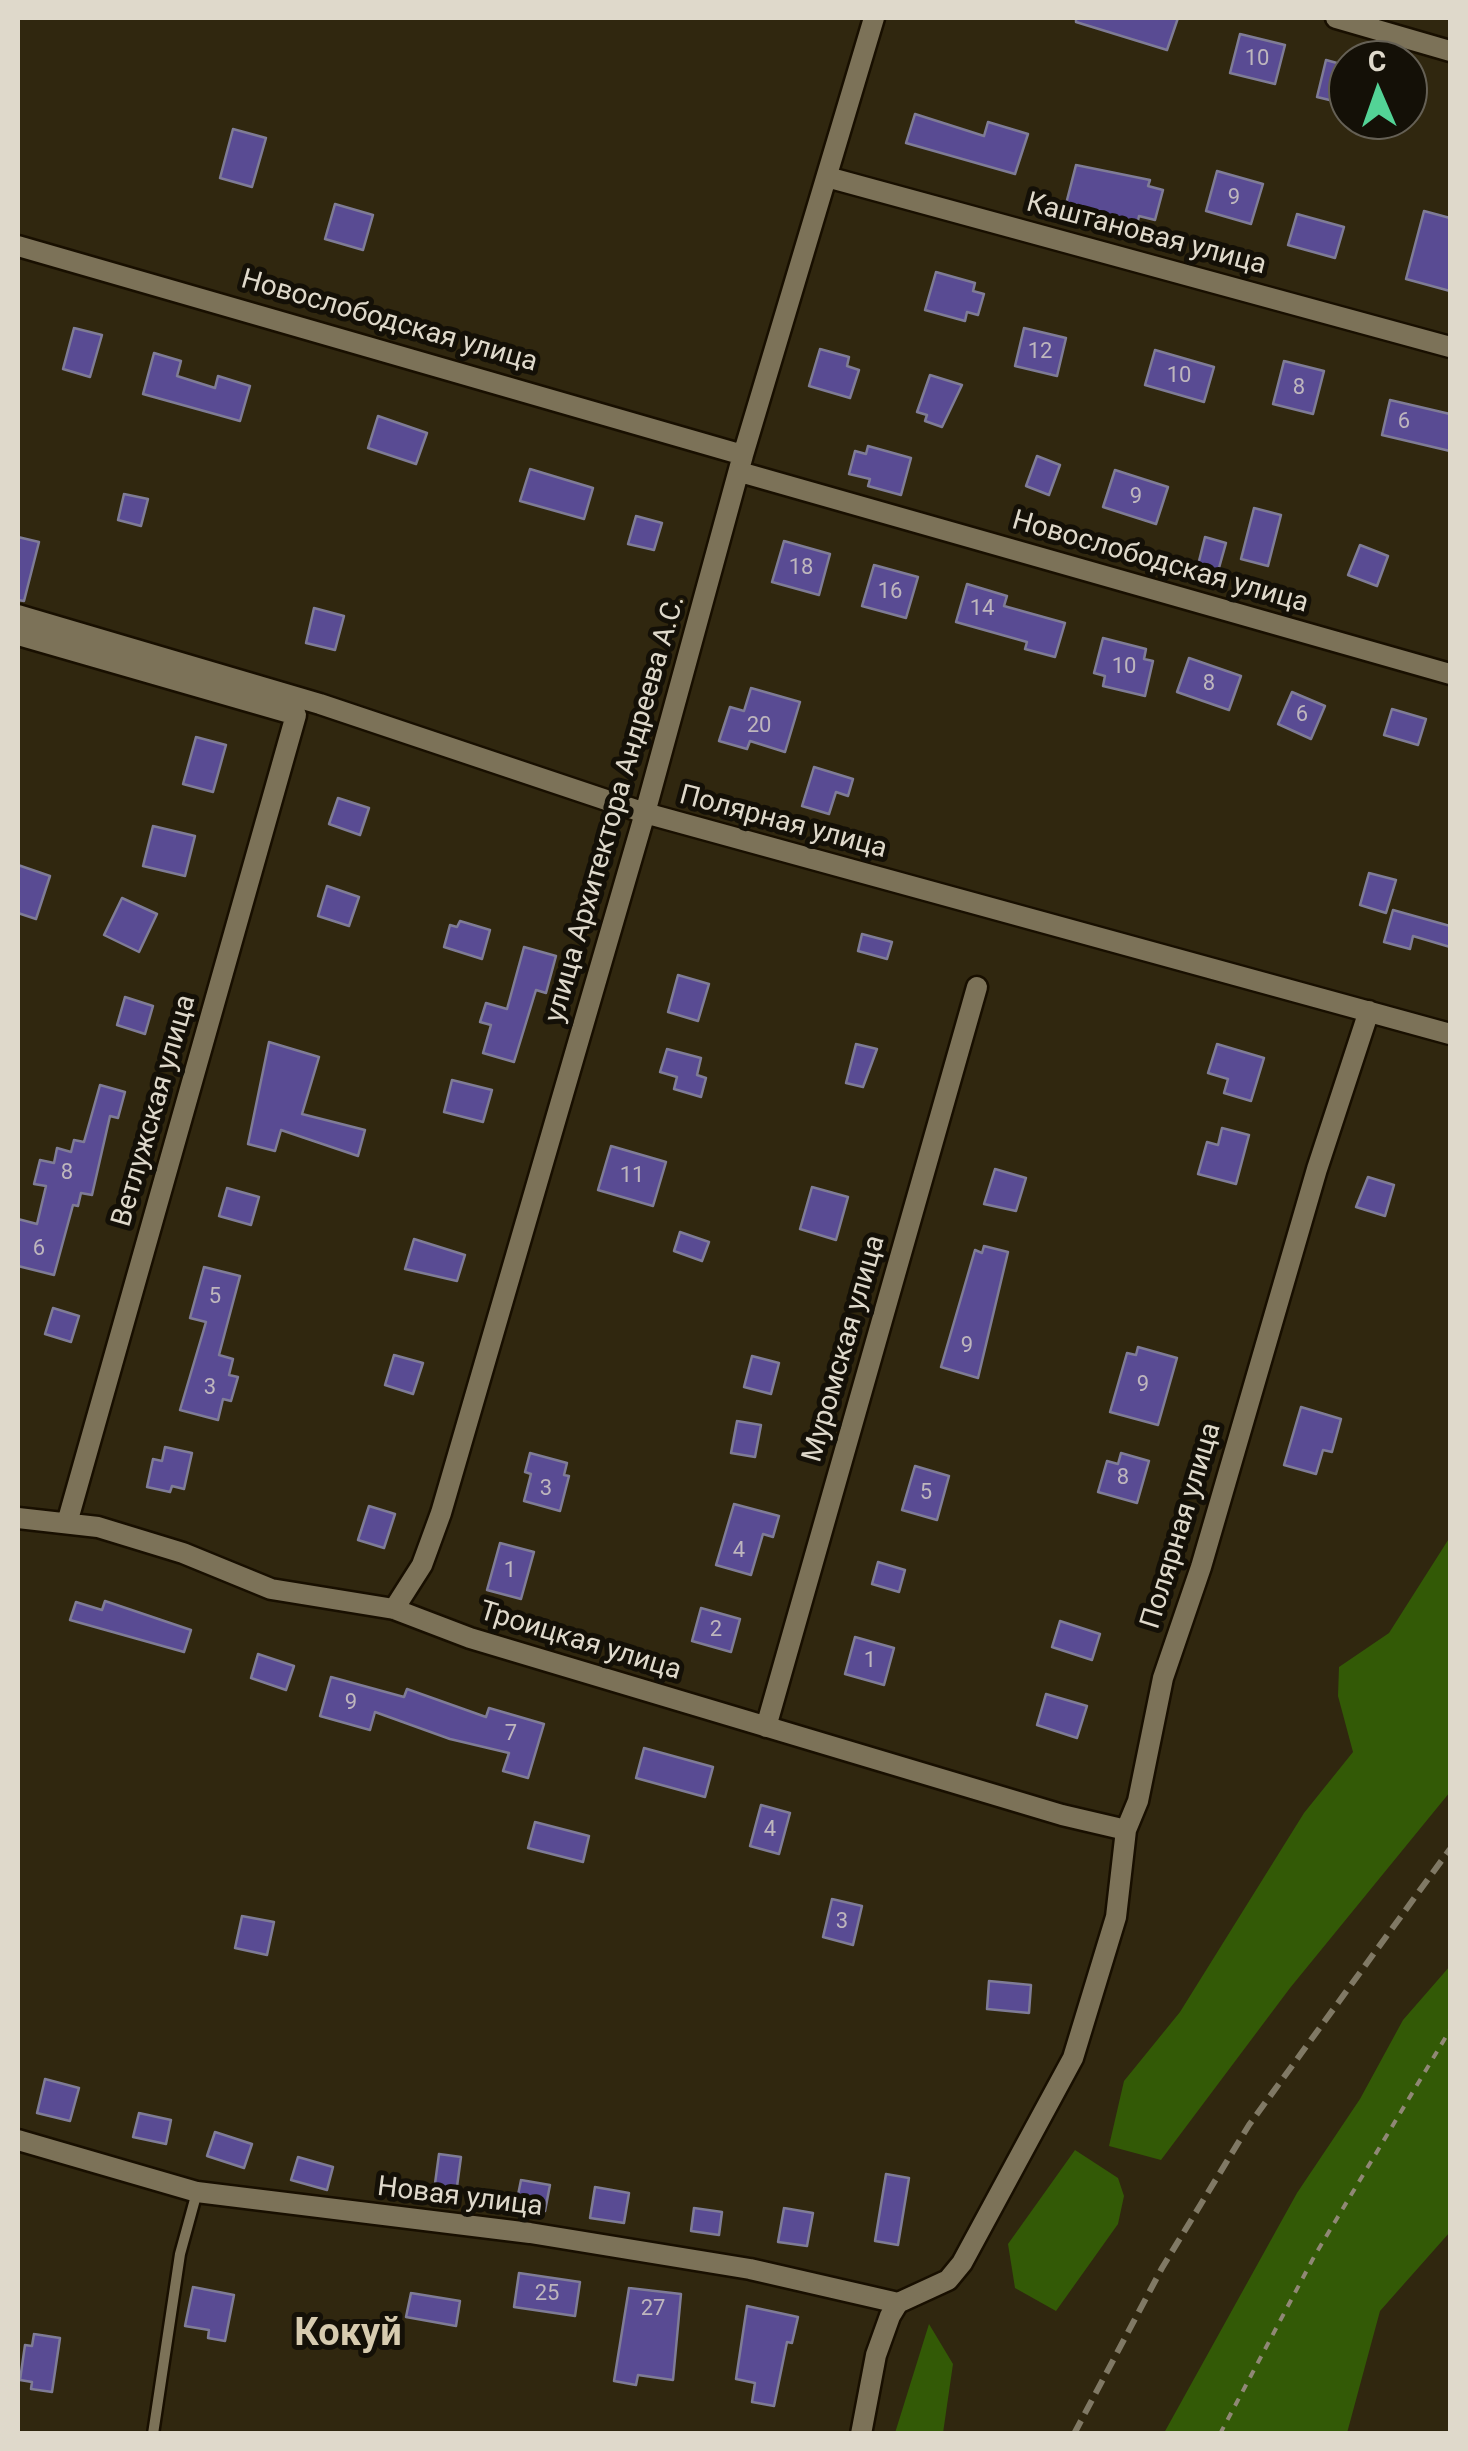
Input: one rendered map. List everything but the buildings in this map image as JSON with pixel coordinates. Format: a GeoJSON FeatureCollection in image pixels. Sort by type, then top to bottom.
{"type":"FeatureCollection","features":[{"type":"Feature","properties":{"kind":"street","name":"улица Архитектора Андреева А.С."},"geometry":{"type":"LineString","coordinates":[[394,1609],[422,1565],[440,1513],[874,18]]}},
{"type":"Feature","properties":{"kind":"street"},"geometry":{"type":"LineString","coordinates":[[1336,18],[1450,51]]}},
{"type":"Feature","properties":{"kind":"street","name":"Каштановая улица"},"geometry":{"type":"LineString","coordinates":[[827,176],[1450,347]]}},
{"type":"Feature","properties":{"kind":"street","name":"Новослободская улица"},"geometry":{"type":"LineString","coordinates":[[18,246],[1450,674]]}},
{"type":"Feature","properties":{"kind":"street","name":"Полярная улица"},"geometry":{"type":"LineString","coordinates":[[18,615],[320,704],[645,813],[1450,1034]]}},
{"type":"Feature","properties":{"kind":"street","name":"Ветлужская улица"},"geometry":{"type":"LineString","coordinates":[[18,635],[296,715],[67,1523]]}},
{"type":"Feature","properties":{"kind":"street","name":"Муромская улица"},"geometry":{"type":"LineString","coordinates":[[766,1727],[978,987]]}},
{"type":"Feature","properties":{"kind":"street","name":"Полярная улица"},"geometry":{"type":"LineString","coordinates":[[1126,1830],[1138,1802],[1162,1678],[1201,1567],[1317,1169],[1368,1011]]}},
{"type":"Feature","properties":{"kind":"street","name":"Троицкая улица"},"geometry":{"type":"LineString","coordinates":[[18,1518],[98,1527],[183,1553],[271,1589],[394,1609],[470,1638],[1126,1830]]}},
{"type":"Feature","properties":{"kind":"street"},"geometry":{"type":"LineString","coordinates":[[862,2434],[882,2333],[898,2303],[948,2280],[962,2263],[1073,2058],[1116,1916],[1126,1830]]}},
{"type":"Feature","properties":{"kind":"street","name":"Новая улица"},"geometry":{"type":"LineString","coordinates":[[18,2140],[197,2192],[530,2232],[750,2270],[898,2303]]}},
{"type":"Feature","properties":{"kind":"lane"},"geometry":{"type":"LineString","coordinates":[[152,2434],[180,2254],[197,2192]]}},
{"type":"Feature","properties":{"kind":"path"},"geometry":{"type":"LineString","coordinates":[[1220,2434],[1315,2255],[1450,2030]]}},
{"type":"Feature","properties":{"kind":"green space"},"geometry":{"type":"Polygon","coordinates":[[[1450,1537],[1450,1792],[1290,1988],[1161,2160],[1109,2146],[1124,2081],[1180,2012],[1304,1813],[1353,1752],[1338,1696],[1339,1667],[1389,1633],[1450,1537]]]}},
{"type":"Feature","properties":{"kind":"green space"},"geometry":{"type":"Polygon","coordinates":[[[1450,1966],[1450,2232],[1380,2311],[1347,2433],[1164,2433],[1297,2193],[1360,2099],[1403,2020],[1450,1966]]]}},
{"type":"Feature","properties":{"kind":"green space"},"geometry":{"type":"Polygon","coordinates":[[[1075,2150],[1118,2178],[1124,2196],[1118,2224],[1056,2311],[1015,2288],[1008,2244],[1075,2150]]]}},
{"type":"Feature","properties":{"kind":"green space"},"geometry":{"type":"Polygon","coordinates":[[[929,2324],[953,2364],[943,2433],[895,2433],[929,2324]]]}},
{"type":"Feature","properties":{"kind":"railway"},"geometry":{"type":"LineString","coordinates":[[1074,2434],[1162,2268],[1249,2125],[1450,1849]]}},
{"type":"Feature","properties":{"kind":"district","name":"Кокуй"},"geometry":{"type":"Point","coordinates":[348,2335]}}]}
